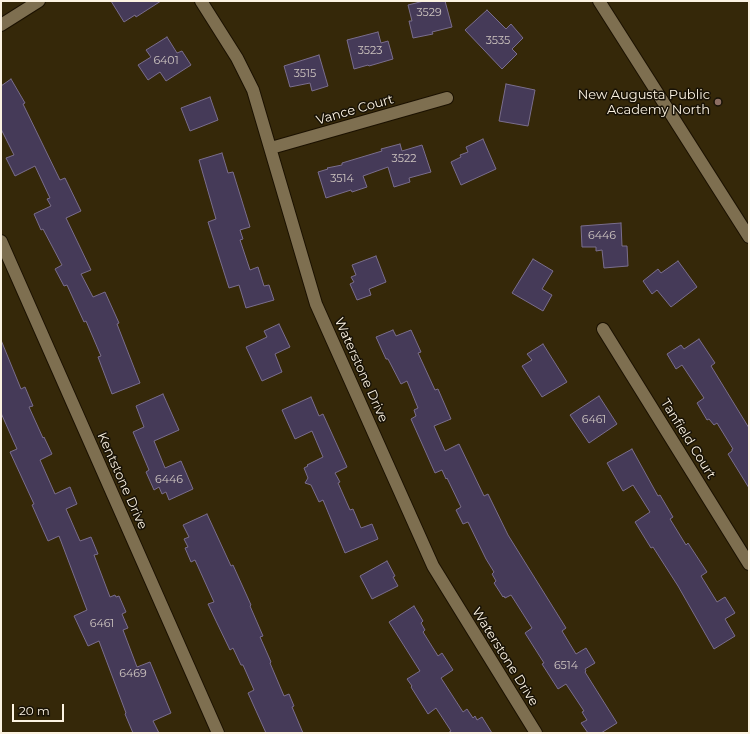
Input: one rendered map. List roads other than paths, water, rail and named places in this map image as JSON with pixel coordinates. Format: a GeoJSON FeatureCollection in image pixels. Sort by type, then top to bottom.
{"type":"FeatureCollection","features":[{"type":"Feature","properties":{"kind":"street"},"geometry":{"type":"LineString","coordinates":[[1,25],[39,1]]}},
{"type":"Feature","properties":{"kind":"street","name":"Waterstone Drive"},"geometry":{"type":"LineString","coordinates":[[201,1],[247,75],[257,99],[316,304],[433,566],[536,733]]}},
{"type":"Feature","properties":{"kind":"street"},"geometry":{"type":"LineString","coordinates":[[599,1],[749,237]]}},
{"type":"Feature","properties":{"kind":"street","name":"Vance Court"},"geometry":{"type":"LineString","coordinates":[[271,148],[447,98]]}},
{"type":"Feature","properties":{"kind":"street","name":"Kentstone Drive"},"geometry":{"type":"LineString","coordinates":[[1,241],[218,733]]}},
{"type":"Feature","properties":{"kind":"street","name":"Tanfield Court"},"geometry":{"type":"LineString","coordinates":[[602,329],[749,564]]}},
{"type":"Feature","properties":{"kind":"place","name":"New Augusta Public Academy North"},"geometry":{"type":"Point","coordinates":[718,102]}}]}
